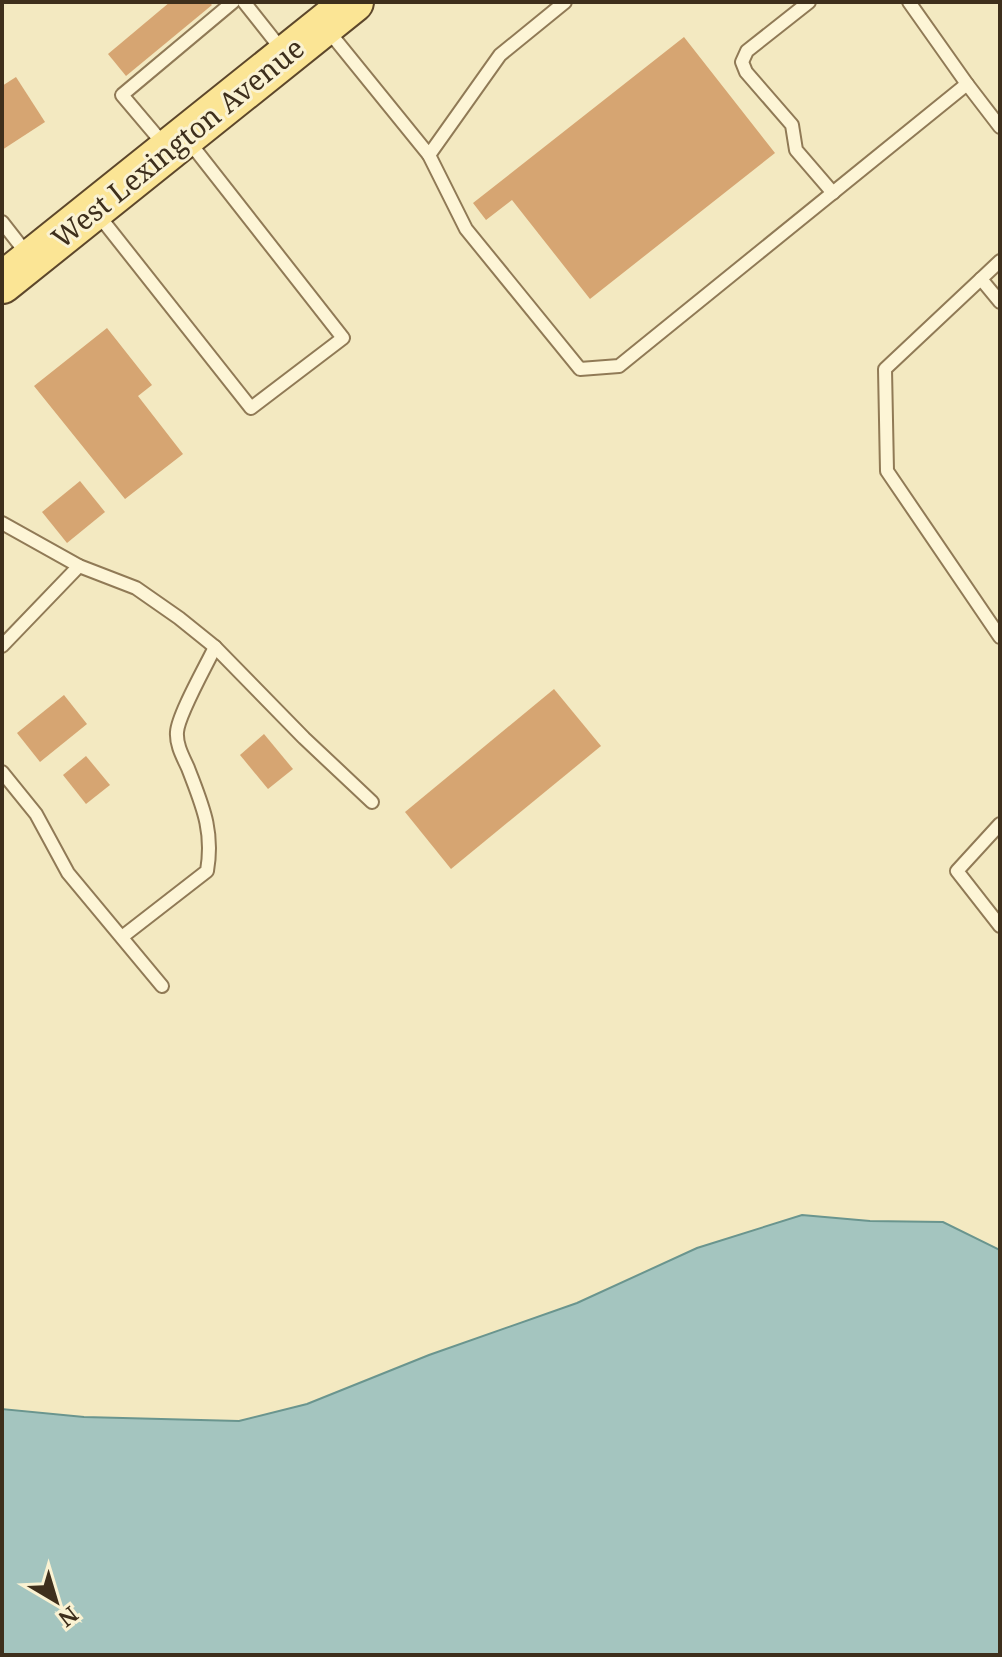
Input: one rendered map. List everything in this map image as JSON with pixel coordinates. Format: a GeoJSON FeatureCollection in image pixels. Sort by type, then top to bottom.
{"type":"FeatureCollection","features":[{"type":"Feature","properties":{"kind":"main road","name":"West Lexington Avenue"},"geometry":{"type":"LineString","coordinates":[[16,272],[345,8]]}},
{"type":"Feature","properties":{"kind":"lane"},"geometry":{"type":"LineString","coordinates":[[94,210],[251,408],[343,338],[177,143],[122,95],[233,2]]}},
{"type":"Feature","properties":{"kind":"lane"},"geometry":{"type":"LineString","coordinates":[[244,2],[286,56]]}},
{"type":"Feature","properties":{"kind":"lane"},"geometry":{"type":"LineString","coordinates":[[429,155],[500,55],[565,2]]}},
{"type":"Feature","properties":{"kind":"lane"},"geometry":{"type":"LineString","coordinates":[[809,2],[747,51],[742,62],[746,72],[792,125],[796,150],[833,193]]}},
{"type":"Feature","properties":{"kind":"lane"},"geometry":{"type":"LineString","coordinates":[[909,2],[1000,127]]}},
{"type":"Feature","properties":{"kind":"lane"},"geometry":{"type":"LineString","coordinates":[[345,8],[429,155],[466,229],[580,369],[619,366],[967,84]]}},
{"type":"Feature","properties":{"kind":"lane"},"geometry":{"type":"LineString","coordinates":[[2,222],[16,272]]}},
{"type":"Feature","properties":{"kind":"lane"},"geometry":{"type":"LineString","coordinates":[[1000,261],[885,369],[887,471],[1000,637]]}},
{"type":"Feature","properties":{"kind":"lane"},"geometry":{"type":"LineString","coordinates":[[981,279],[1000,302]]}},
{"type":"Feature","properties":{"kind":"lane"},"geometry":{"type":"LineString","coordinates":[[2,523],[79,566],[136,588],[179,618],[215,647],[372,802]]}},
{"type":"Feature","properties":{"kind":"lane"},"geometry":{"type":"LineString","coordinates":[[2,646],[79,566]]}},
{"type":"Feature","properties":{"kind":"lane"},"geometry":{"type":"LineString","coordinates":[[122,937],[207,871],[210,852],[206,816],[178,744],[177,730],[215,647]]}},
{"type":"Feature","properties":{"kind":"lane"},"geometry":{"type":"LineString","coordinates":[[2,772],[36,814],[68,873],[162,986]]}},
{"type":"Feature","properties":{"kind":"lane"},"geometry":{"type":"LineString","coordinates":[[1000,824],[957,871],[1000,926]]}},
{"type":"Feature","properties":{"kind":"water"},"geometry":{"type":"Polygon","coordinates":[[[802,1215],[870,1221],[943,1222],[1000,1250],[1000,1655],[2,1655],[2,1409],[84,1417],[239,1421],[307,1404],[429,1355],[577,1303],[697,1248],[802,1215]]]}},
{"type":"Feature","properties":{"kind":"building"},"geometry":{"type":"Polygon","coordinates":[[[170,2],[209,2],[212,5],[126,76],[108,54],[170,2]]]}},
{"type":"Feature","properties":{"kind":"building"},"geometry":{"type":"Polygon","coordinates":[[[684,37],[775,153],[590,299],[512,200],[486,220],[473,203],[684,37]]]}},
{"type":"Feature","properties":{"kind":"building"},"geometry":{"type":"Polygon","coordinates":[[[16,77],[45,122],[2,150],[2,86],[16,77]]]}},
{"type":"Feature","properties":{"kind":"building"},"geometry":{"type":"Polygon","coordinates":[[[107,328],[152,385],[138,396],[183,454],[125,499],[34,386],[107,328]]]}},
{"type":"Feature","properties":{"kind":"building"},"geometry":{"type":"Polygon","coordinates":[[[80,481],[105,512],[67,543],[42,512],[80,481]]]}},
{"type":"Feature","properties":{"kind":"building"},"geometry":{"type":"Polygon","coordinates":[[[554,689],[601,746],[451,869],[405,812],[554,689]]]}},
{"type":"Feature","properties":{"kind":"building"},"geometry":{"type":"Polygon","coordinates":[[[64,695],[87,724],[40,762],[17,733],[64,695]]]}},
{"type":"Feature","properties":{"kind":"building"},"geometry":{"type":"Polygon","coordinates":[[[264,734],[293,769],[268,789],[240,755],[264,734]]]}},
{"type":"Feature","properties":{"kind":"building"},"geometry":{"type":"Polygon","coordinates":[[[86,756],[110,785],[86,804],[63,775],[86,756]]]}}]}
